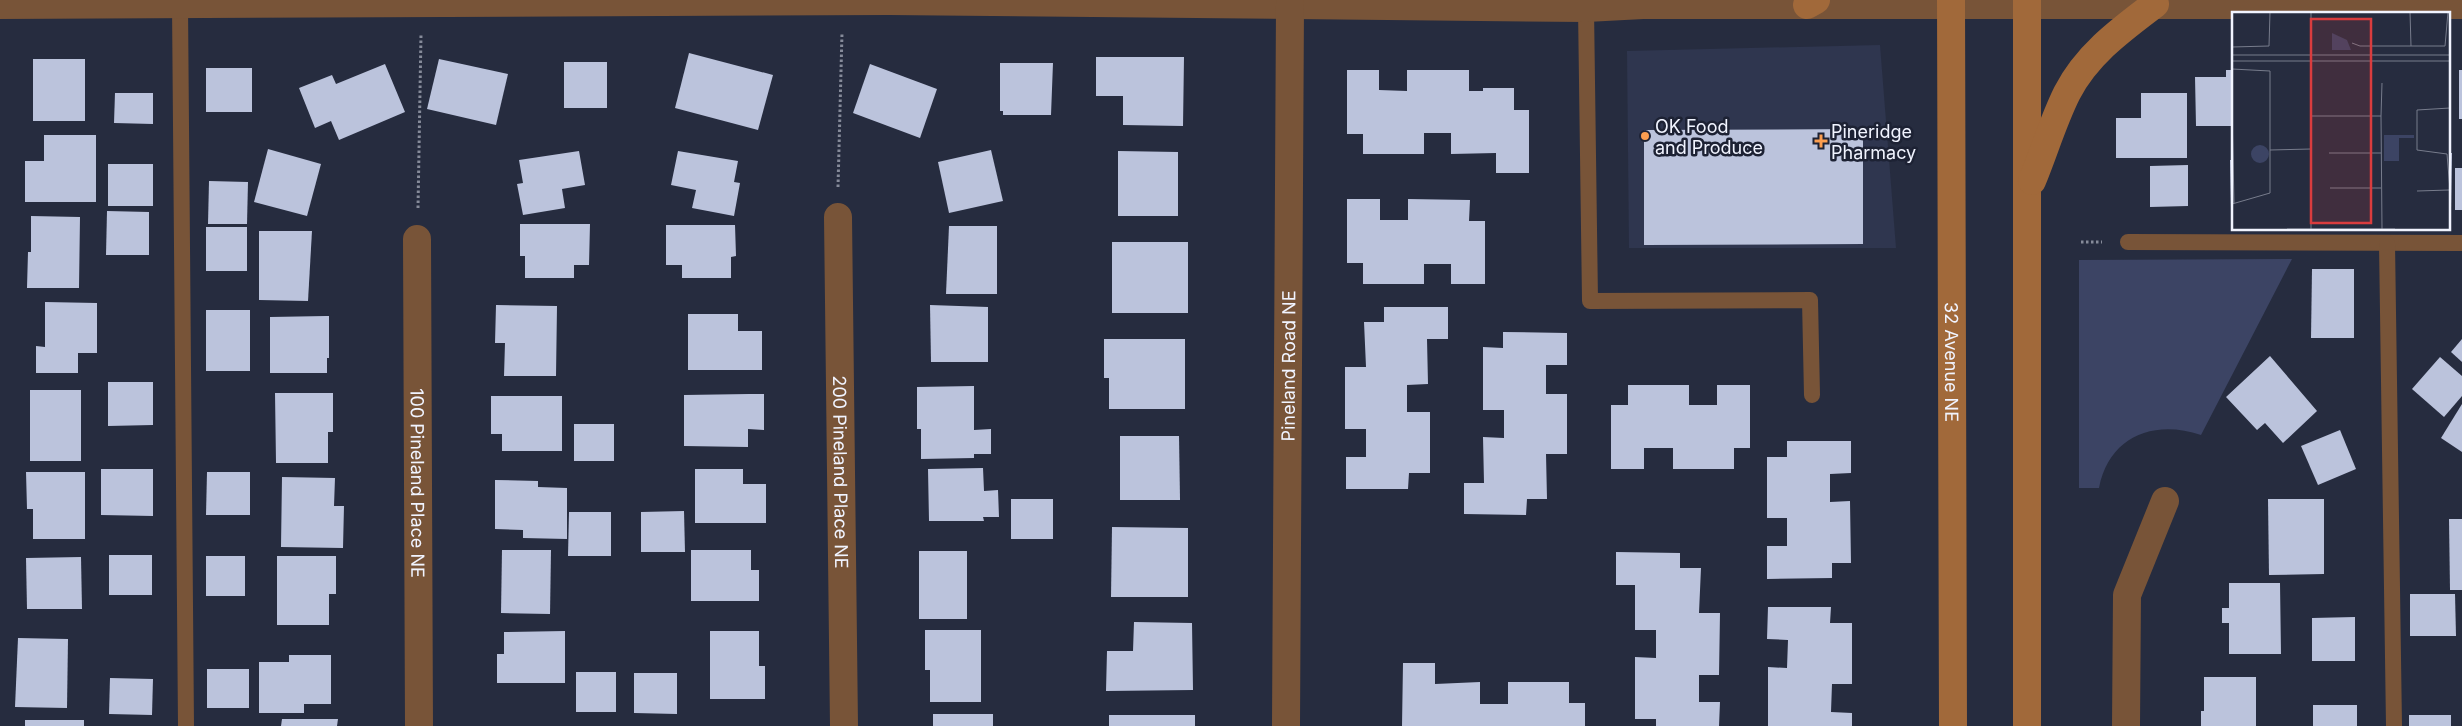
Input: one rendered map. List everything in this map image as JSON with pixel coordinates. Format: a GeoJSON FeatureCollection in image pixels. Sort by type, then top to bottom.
{"type":"FeatureCollection","features":[{"type":"Feature","properties":{"kind":"main road"},"geometry":{"type":"LineString","coordinates":[[2027,2],[2027,726]]}},
{"type":"Feature","properties":{"kind":"main road","name":"32 Avenue NE"},"geometry":{"type":"LineString","coordinates":[[1951,3],[1953,726]]}},
{"type":"Feature","properties":{"kind":"main road"},"geometry":{"type":"LineString","coordinates":[[2027,194],[2068,92],[2093,55],[2113,35],[2155,4]]}},
{"type":"Feature","properties":{"kind":"street"},"geometry":{"type":"LineString","coordinates":[[0,5],[421,5],[889,0],[1586,8],[1643,5],[2027,2],[2462,5]]}},
{"type":"Feature","properties":{"kind":"street","name":"Pineland Road NE"},"geometry":{"type":"LineString","coordinates":[[1286,726],[1290,5]]}},
{"type":"Feature","properties":{"kind":"street","name":"200 Pineland Place NE"},"geometry":{"type":"LineString","coordinates":[[838,218],[844,726]]}},
{"type":"Feature","properties":{"kind":"street","name":"100 Pineland Place NE"},"geometry":{"type":"LineString","coordinates":[[417,239],[419,726]]}},
{"type":"Feature","properties":{"kind":"street"},"geometry":{"type":"LineString","coordinates":[[2126,726],[2127,595],[2165,501]]}},
{"type":"Feature","properties":{"kind":"lane"},"geometry":{"type":"LineString","coordinates":[[180,5],[186,726]]}},
{"type":"Feature","properties":{"kind":"lane"},"geometry":{"type":"LineString","coordinates":[[1586,8],[1590,301],[1810,300],[1812,395]]}},
{"type":"Feature","properties":{"kind":"lane"},"geometry":{"type":"LineString","coordinates":[[2128,242],[2462,243]]}},
{"type":"Feature","properties":{"kind":"lane"},"geometry":{"type":"LineString","coordinates":[[2387,243],[2394,726]]}},
{"type":"Feature","properties":{"kind":"path"},"geometry":{"type":"LineString","coordinates":[[838,218],[842,2]]}},
{"type":"Feature","properties":{"kind":"path"},"geometry":{"type":"LineString","coordinates":[[417,239],[421,5]]}},
{"type":"Feature","properties":{"kind":"shaded area"},"geometry":{"type":"Polygon","coordinates":[[[1880,45],[1896,248],[1629,248],[1627,51],[1880,45]]]}},
{"type":"Feature","properties":{"kind":"shaded area"},"geometry":{"type":"Polygon","coordinates":[[[2292,259],[2201,435],[2166,429],[2150,431],[2136,436],[2112,456],[2104,470],[2099,488],[2079,488],[2079,260],[2292,259]]]}},
{"type":"Feature","properties":{"kind":"building"},"geometry":{"type":"Polygon","coordinates":[[[689,53],[773,75],[758,130],[675,108],[689,53]]]}},
{"type":"Feature","properties":{"kind":"building"},"geometry":{"type":"Polygon","coordinates":[[[1096,57],[1184,57],[1183,126],[1123,125],[1123,96],[1096,96],[1096,57]]]}},
{"type":"Feature","properties":{"kind":"building"},"geometry":{"type":"Polygon","coordinates":[[[33,59],[85,59],[85,121],[33,121],[33,59]]]}},
{"type":"Feature","properties":{"kind":"building"},"geometry":{"type":"Polygon","coordinates":[[[439,59],[508,74],[496,125],[427,109],[439,59]]]}},
{"type":"Feature","properties":{"kind":"building"},"geometry":{"type":"Polygon","coordinates":[[[564,62],[607,62],[607,108],[564,108],[564,62]]]}},
{"type":"Feature","properties":{"kind":"building"},"geometry":{"type":"Polygon","coordinates":[[[1000,63],[1053,63],[1051,115],[1003,115],[1003,111],[1000,111],[1000,63]]]}},
{"type":"Feature","properties":{"kind":"building"},"geometry":{"type":"Polygon","coordinates":[[[385,64],[405,112],[339,140],[331,121],[315,128],[299,88],[332,75],[336,84],[385,64]]]}},
{"type":"Feature","properties":{"kind":"building"},"geometry":{"type":"Polygon","coordinates":[[[870,64],[937,89],[920,138],[853,113],[870,64]]]}},
{"type":"Feature","properties":{"kind":"building"},"geometry":{"type":"Polygon","coordinates":[[[206,68],[252,68],[252,112],[206,112],[206,68]]]}},
{"type":"Feature","properties":{"kind":"building"},"geometry":{"type":"Polygon","coordinates":[[[1347,70],[1379,70],[1379,90],[1407,91],[1407,70],[1469,70],[1469,91],[1483,91],[1483,88],[1514,88],[1514,110],[1529,110],[1529,173],[1496,173],[1496,153],[1451,154],[1451,133],[1424,133],[1424,154],[1363,154],[1363,134],[1347,134],[1347,70]]]}},
{"type":"Feature","properties":{"kind":"building"},"geometry":{"type":"Polygon","coordinates":[[[2226,70],[2232,70],[2232,126],[2196,126],[2195,77],[2226,77],[2226,70]]]}},
{"type":"Feature","properties":{"kind":"building"},"geometry":{"type":"Polygon","coordinates":[[[2459,70],[2462,70],[2462,119],[2459,119],[2459,70]]]}},
{"type":"Feature","properties":{"kind":"building"},"geometry":{"type":"Polygon","coordinates":[[[115,93],[153,93],[153,124],[114,123],[115,93]]]}},
{"type":"Feature","properties":{"kind":"building"},"geometry":{"type":"Polygon","coordinates":[[[2141,93],[2187,93],[2187,158],[2116,158],[2116,118],[2141,118],[2141,93]]]}},
{"type":"Feature","properties":{"kind":"building"},"geometry":{"type":"Polygon","coordinates":[[[1863,129],[1863,244],[1644,245],[1644,130],[1863,129]]]}},
{"type":"Feature","properties":{"kind":"building"},"geometry":{"type":"Polygon","coordinates":[[[44,135],[96,135],[96,202],[25,202],[25,161],[44,161],[44,135]]]}},
{"type":"Feature","properties":{"kind":"building"},"geometry":{"type":"Polygon","coordinates":[[[268,149],[321,164],[307,216],[254,202],[268,149]]]}},
{"type":"Feature","properties":{"kind":"building"},"geometry":{"type":"Polygon","coordinates":[[[991,150],[1003,201],[949,213],[938,162],[991,150]]]}},
{"type":"Feature","properties":{"kind":"building"},"geometry":{"type":"Polygon","coordinates":[[[579,151],[585,185],[562,189],[565,208],[523,215],[517,184],[523,183],[519,160],[579,151]]]}},
{"type":"Feature","properties":{"kind":"building"},"geometry":{"type":"Polygon","coordinates":[[[678,151],[738,161],[734,182],[740,183],[734,216],[692,208],[696,190],[671,185],[678,151]]]}},
{"type":"Feature","properties":{"kind":"building"},"geometry":{"type":"Polygon","coordinates":[[[1118,151],[1178,152],[1178,216],[1118,216],[1118,151]]]}},
{"type":"Feature","properties":{"kind":"building"},"geometry":{"type":"Polygon","coordinates":[[[2450,153],[2452,153],[2451,208],[2450,153]]]}},
{"type":"Feature","properties":{"kind":"building"},"geometry":{"type":"Polygon","coordinates":[[[2230,160],[2232,160],[2232,208],[2230,160]]]}},
{"type":"Feature","properties":{"kind":"building"},"geometry":{"type":"Polygon","coordinates":[[[108,164],[153,164],[153,206],[108,206],[108,164]]]}},
{"type":"Feature","properties":{"kind":"building"},"geometry":{"type":"Polygon","coordinates":[[[2188,165],[2188,206],[2150,207],[2150,166],[2188,165]]]}},
{"type":"Feature","properties":{"kind":"building"},"geometry":{"type":"Polygon","coordinates":[[[2455,168],[2462,168],[2462,210],[2455,210],[2455,168]]]}},
{"type":"Feature","properties":{"kind":"building"},"geometry":{"type":"Polygon","coordinates":[[[209,181],[248,182],[247,224],[208,224],[209,181]]]}},
{"type":"Feature","properties":{"kind":"building"},"geometry":{"type":"Polygon","coordinates":[[[1347,199],[1380,199],[1380,220],[1408,220],[1408,199],[1470,200],[1469,221],[1485,221],[1485,284],[1451,284],[1451,264],[1424,264],[1424,284],[1363,284],[1363,263],[1347,263],[1347,199]]]}},
{"type":"Feature","properties":{"kind":"building"},"geometry":{"type":"Polygon","coordinates":[[[107,211],[149,212],[149,255],[106,255],[107,211]]]}},
{"type":"Feature","properties":{"kind":"building"},"geometry":{"type":"Polygon","coordinates":[[[31,216],[80,217],[79,288],[27,288],[28,252],[31,252],[31,216]]]}},
{"type":"Feature","properties":{"kind":"building"},"geometry":{"type":"Polygon","coordinates":[[[520,224],[590,224],[589,265],[574,265],[574,278],[525,278],[525,256],[520,256],[520,224]]]}},
{"type":"Feature","properties":{"kind":"building"},"geometry":{"type":"Polygon","coordinates":[[[666,225],[735,225],[736,256],[731,257],[731,278],[682,278],[682,265],[666,265],[666,225]]]}},
{"type":"Feature","properties":{"kind":"building"},"geometry":{"type":"Polygon","coordinates":[[[949,226],[997,226],[997,294],[946,294],[949,226]]]}},
{"type":"Feature","properties":{"kind":"building"},"geometry":{"type":"Polygon","coordinates":[[[206,227],[247,227],[247,271],[206,271],[206,227]]]}},
{"type":"Feature","properties":{"kind":"building"},"geometry":{"type":"Polygon","coordinates":[[[259,231],[312,231],[308,301],[259,300],[259,231]]]}},
{"type":"Feature","properties":{"kind":"building"},"geometry":{"type":"Polygon","coordinates":[[[1112,242],[1188,242],[1188,313],[1112,313],[1112,242]]]}},
{"type":"Feature","properties":{"kind":"building"},"geometry":{"type":"Polygon","coordinates":[[[2312,269],[2354,269],[2354,338],[2311,338],[2312,269]]]}},
{"type":"Feature","properties":{"kind":"building"},"geometry":{"type":"Polygon","coordinates":[[[45,302],[97,303],[97,353],[78,353],[78,373],[36,373],[36,346],[45,347],[45,302]]]}},
{"type":"Feature","properties":{"kind":"building"},"geometry":{"type":"Polygon","coordinates":[[[496,305],[557,306],[556,376],[504,376],[505,343],[495,343],[496,305]]]}},
{"type":"Feature","properties":{"kind":"building"},"geometry":{"type":"Polygon","coordinates":[[[930,305],[988,307],[988,362],[931,362],[930,305]]]}},
{"type":"Feature","properties":{"kind":"building"},"geometry":{"type":"Polygon","coordinates":[[[1384,307],[1448,307],[1448,339],[1427,339],[1428,384],[1407,385],[1407,412],[1430,412],[1430,473],[1409,473],[1408,489],[1346,489],[1346,457],[1366,457],[1366,429],[1345,429],[1345,367],[1366,367],[1364,322],[1384,322],[1384,307]]]}},
{"type":"Feature","properties":{"kind":"building"},"geometry":{"type":"Polygon","coordinates":[[[206,310],[250,310],[250,371],[206,371],[206,310]]]}},
{"type":"Feature","properties":{"kind":"building"},"geometry":{"type":"Polygon","coordinates":[[[688,314],[738,314],[738,331],[762,331],[762,370],[688,370],[688,314]]]}},
{"type":"Feature","properties":{"kind":"building"},"geometry":{"type":"Polygon","coordinates":[[[329,316],[327,373],[270,373],[270,317],[329,316]]]}},
{"type":"Feature","properties":{"kind":"building"},"geometry":{"type":"Polygon","coordinates":[[[1503,332],[1567,333],[1567,365],[1546,365],[1546,394],[1567,394],[1567,454],[1546,454],[1547,499],[1527,499],[1526,515],[1464,514],[1464,483],[1484,483],[1483,437],[1504,438],[1504,410],[1483,410],[1483,347],[1503,348],[1503,332]]]}},
{"type":"Feature","properties":{"kind":"building"},"geometry":{"type":"Polygon","coordinates":[[[1104,339],[1185,339],[1185,409],[1109,409],[1109,378],[1104,378],[1104,339]]]}},
{"type":"Feature","properties":{"kind":"building"},"geometry":{"type":"Polygon","coordinates":[[[2462,339],[2462,362],[2451,352],[2462,339]]]}},
{"type":"Feature","properties":{"kind":"building"},"geometry":{"type":"Polygon","coordinates":[[[2270,356],[2317,411],[2283,443],[2265,423],[2257,430],[2226,397],[2270,356]]]}},
{"type":"Feature","properties":{"kind":"building"},"geometry":{"type":"Polygon","coordinates":[[[2440,357],[2462,376],[2462,396],[2444,417],[2412,389],[2440,357]]]}},
{"type":"Feature","properties":{"kind":"building"},"geometry":{"type":"Polygon","coordinates":[[[108,382],[153,382],[153,425],[108,426],[108,382]]]}},
{"type":"Feature","properties":{"kind":"building"},"geometry":{"type":"Polygon","coordinates":[[[1628,385],[1689,385],[1689,405],[1717,405],[1717,385],[1750,385],[1750,448],[1734,448],[1734,469],[1673,469],[1673,448],[1644,448],[1644,469],[1611,469],[1611,405],[1628,405],[1628,385]]]}},
{"type":"Feature","properties":{"kind":"building"},"geometry":{"type":"Polygon","coordinates":[[[974,386],[974,430],[991,429],[991,454],[974,454],[974,458],[921,459],[921,429],[917,429],[917,387],[974,386]]]}},
{"type":"Feature","properties":{"kind":"building"},"geometry":{"type":"Polygon","coordinates":[[[30,390],[81,390],[81,461],[30,461],[30,390]]]}},
{"type":"Feature","properties":{"kind":"building"},"geometry":{"type":"Polygon","coordinates":[[[275,393],[333,393],[333,432],[328,432],[328,463],[276,463],[275,393]]]}},
{"type":"Feature","properties":{"kind":"building"},"geometry":{"type":"Polygon","coordinates":[[[764,394],[764,430],[748,429],[748,447],[684,446],[684,395],[764,394]]]}},
{"type":"Feature","properties":{"kind":"building"},"geometry":{"type":"Polygon","coordinates":[[[491,396],[562,396],[562,451],[502,451],[502,434],[491,434],[491,396]]]}},
{"type":"Feature","properties":{"kind":"building"},"geometry":{"type":"Polygon","coordinates":[[[2462,404],[2462,452],[2441,438],[2462,404]]]}},
{"type":"Feature","properties":{"kind":"building"},"geometry":{"type":"Polygon","coordinates":[[[574,424],[614,424],[614,461],[574,461],[574,424]]]}},
{"type":"Feature","properties":{"kind":"building"},"geometry":{"type":"Polygon","coordinates":[[[2340,430],[2356,469],[2318,485],[2301,446],[2340,430]]]}},
{"type":"Feature","properties":{"kind":"building"},"geometry":{"type":"Polygon","coordinates":[[[1120,436],[1179,436],[1180,500],[1120,500],[1120,436]]]}},
{"type":"Feature","properties":{"kind":"building"},"geometry":{"type":"Polygon","coordinates":[[[1787,441],[1851,441],[1851,473],[1830,474],[1830,502],[1850,501],[1851,563],[1832,563],[1832,578],[1767,579],[1767,546],[1787,546],[1787,518],[1767,518],[1767,457],[1787,457],[1787,441]]]}},
{"type":"Feature","properties":{"kind":"building"},"geometry":{"type":"Polygon","coordinates":[[[983,468],[984,491],[998,490],[999,517],[983,517],[984,521],[929,521],[928,469],[983,468]]]}},
{"type":"Feature","properties":{"kind":"building"},"geometry":{"type":"Polygon","coordinates":[[[101,469],[153,469],[153,516],[101,515],[101,469]]]}},
{"type":"Feature","properties":{"kind":"building"},"geometry":{"type":"Polygon","coordinates":[[[695,469],[743,469],[743,484],[766,484],[766,523],[695,523],[695,469]]]}},
{"type":"Feature","properties":{"kind":"building"},"geometry":{"type":"Polygon","coordinates":[[[26,472],[85,472],[85,539],[33,539],[33,509],[27,509],[26,472]]]}},
{"type":"Feature","properties":{"kind":"building"},"geometry":{"type":"Polygon","coordinates":[[[207,472],[250,472],[250,515],[206,515],[207,472]]]}},
{"type":"Feature","properties":{"kind":"building"},"geometry":{"type":"Polygon","coordinates":[[[282,477],[335,478],[334,506],[344,506],[343,548],[281,547],[282,477]]]}},
{"type":"Feature","properties":{"kind":"building"},"geometry":{"type":"Polygon","coordinates":[[[495,480],[538,481],[538,487],[567,488],[567,539],[523,538],[523,530],[495,529],[495,480]]]}},
{"type":"Feature","properties":{"kind":"building"},"geometry":{"type":"Polygon","coordinates":[[[1011,499],[1053,499],[1053,539],[1011,539],[1011,499]]]}},
{"type":"Feature","properties":{"kind":"building"},"geometry":{"type":"Polygon","coordinates":[[[2268,499],[2324,499],[2324,574],[2269,575],[2268,499]]]}},
{"type":"Feature","properties":{"kind":"building"},"geometry":{"type":"Polygon","coordinates":[[[684,511],[685,552],[641,552],[641,512],[684,511]]]}},
{"type":"Feature","properties":{"kind":"building"},"geometry":{"type":"Polygon","coordinates":[[[569,512],[611,512],[611,556],[568,556],[569,512]]]}},
{"type":"Feature","properties":{"kind":"building"},"geometry":{"type":"Polygon","coordinates":[[[2449,519],[2462,519],[2462,590],[2450,590],[2449,519]]]}},
{"type":"Feature","properties":{"kind":"building"},"geometry":{"type":"Polygon","coordinates":[[[1112,527],[1188,528],[1188,597],[1111,597],[1112,527]]]}},
{"type":"Feature","properties":{"kind":"building"},"geometry":{"type":"Polygon","coordinates":[[[502,550],[551,550],[550,614],[501,613],[502,550]]]}},
{"type":"Feature","properties":{"kind":"building"},"geometry":{"type":"Polygon","coordinates":[[[691,550],[751,550],[751,570],[759,570],[759,601],[691,601],[691,550]]]}},
{"type":"Feature","properties":{"kind":"building"},"geometry":{"type":"Polygon","coordinates":[[[919,551],[967,551],[967,619],[919,619],[919,551]]]}},
{"type":"Feature","properties":{"kind":"building"},"geometry":{"type":"Polygon","coordinates":[[[1616,552],[1680,553],[1680,568],[1701,568],[1699,613],[1720,613],[1719,675],[1699,675],[1699,702],[1720,702],[1719,726],[1656,726],[1656,719],[1635,719],[1635,657],[1656,658],[1656,630],[1635,630],[1635,585],[1616,585],[1616,552]]]}},
{"type":"Feature","properties":{"kind":"building"},"geometry":{"type":"Polygon","coordinates":[[[109,555],[152,555],[152,595],[109,595],[109,555]]]}},
{"type":"Feature","properties":{"kind":"building"},"geometry":{"type":"Polygon","coordinates":[[[206,556],[245,556],[245,596],[206,596],[206,556]]]}},
{"type":"Feature","properties":{"kind":"building"},"geometry":{"type":"Polygon","coordinates":[[[277,556],[336,556],[336,594],[329,594],[329,625],[277,625],[277,556]]]}},
{"type":"Feature","properties":{"kind":"building"},"geometry":{"type":"Polygon","coordinates":[[[81,557],[82,609],[27,609],[26,558],[81,557]]]}},
{"type":"Feature","properties":{"kind":"building"},"geometry":{"type":"Polygon","coordinates":[[[2229,583],[2280,583],[2281,654],[2229,654],[2229,623],[2222,623],[2222,608],[2229,608],[2229,583]]]}},
{"type":"Feature","properties":{"kind":"building"},"geometry":{"type":"Polygon","coordinates":[[[2410,594],[2455,594],[2456,636],[2410,636],[2410,594]]]}},
{"type":"Feature","properties":{"kind":"building"},"geometry":{"type":"Polygon","coordinates":[[[1768,607],[1831,607],[1830,623],[1852,623],[1852,684],[1832,684],[1831,712],[1852,713],[1852,726],[1768,726],[1768,667],[1787,668],[1788,640],[1767,639],[1768,607]]]}},
{"type":"Feature","properties":{"kind":"building"},"geometry":{"type":"Polygon","coordinates":[[[2355,617],[2355,661],[2312,661],[2312,618],[2355,617]]]}},
{"type":"Feature","properties":{"kind":"building"},"geometry":{"type":"Polygon","coordinates":[[[1134,622],[1192,623],[1193,690],[1106,691],[1107,651],[1133,651],[1134,622]]]}},
{"type":"Feature","properties":{"kind":"building"},"geometry":{"type":"Polygon","coordinates":[[[925,630],[981,630],[981,702],[930,702],[930,670],[925,670],[925,630]]]}},
{"type":"Feature","properties":{"kind":"building"},"geometry":{"type":"Polygon","coordinates":[[[565,631],[565,683],[497,683],[497,654],[504,654],[504,632],[565,631]]]}},
{"type":"Feature","properties":{"kind":"building"},"geometry":{"type":"Polygon","coordinates":[[[710,631],[759,631],[759,666],[765,666],[765,699],[710,699],[710,631]]]}},
{"type":"Feature","properties":{"kind":"building"},"geometry":{"type":"Polygon","coordinates":[[[18,638],[68,639],[67,708],[15,707],[18,638]]]}},
{"type":"Feature","properties":{"kind":"building"},"geometry":{"type":"Polygon","coordinates":[[[289,655],[331,655],[331,704],[304,704],[304,713],[259,713],[259,662],[289,662],[289,655]]]}},
{"type":"Feature","properties":{"kind":"building"},"geometry":{"type":"Polygon","coordinates":[[[1403,663],[1435,663],[1435,684],[1480,682],[1480,704],[1508,704],[1508,682],[1569,682],[1569,703],[1585,703],[1585,726],[1402,726],[1403,663]]]}},
{"type":"Feature","properties":{"kind":"building"},"geometry":{"type":"Polygon","coordinates":[[[207,669],[249,669],[249,708],[207,708],[207,669]]]}},
{"type":"Feature","properties":{"kind":"building"},"geometry":{"type":"Polygon","coordinates":[[[576,672],[616,672],[616,712],[576,712],[576,672]]]}},
{"type":"Feature","properties":{"kind":"building"},"geometry":{"type":"Polygon","coordinates":[[[634,673],[677,673],[677,714],[634,713],[634,673]]]}},
{"type":"Feature","properties":{"kind":"building"},"geometry":{"type":"Polygon","coordinates":[[[2204,677],[2256,677],[2256,726],[2201,726],[2201,711],[2204,711],[2204,677]]]}},
{"type":"Feature","properties":{"kind":"building"},"geometry":{"type":"Polygon","coordinates":[[[110,678],[153,679],[152,715],[109,714],[110,678]]]}},
{"type":"Feature","properties":{"kind":"building"},"geometry":{"type":"Polygon","coordinates":[[[2313,705],[2357,705],[2357,726],[2313,726],[2313,705]]]}},
{"type":"Feature","properties":{"kind":"building"},"geometry":{"type":"Polygon","coordinates":[[[933,714],[993,714],[993,726],[933,726],[933,714]]]}},
{"type":"Feature","properties":{"kind":"building"},"geometry":{"type":"Polygon","coordinates":[[[1109,715],[1195,715],[1195,726],[1109,726],[1109,715]]]}},
{"type":"Feature","properties":{"kind":"building"},"geometry":{"type":"Polygon","coordinates":[[[2409,715],[2451,715],[2451,726],[2409,726],[2409,715]]]}},
{"type":"Feature","properties":{"kind":"building"},"geometry":{"type":"Polygon","coordinates":[[[282,719],[338,719],[337,726],[281,726],[282,719]]]}},
{"type":"Feature","properties":{"kind":"building"},"geometry":{"type":"Polygon","coordinates":[[[25,720],[84,720],[84,726],[25,726],[25,720]]]}},
{"type":"Feature","properties":{"kind":"place","name":"OK Food and Produce"},"geometry":{"type":"Point","coordinates":[1645,136]}},
{"type":"Feature","properties":{"kind":"place","name":"Pineridge Pharmacy"},"geometry":{"type":"Point","coordinates":[1821,141]}}]}
